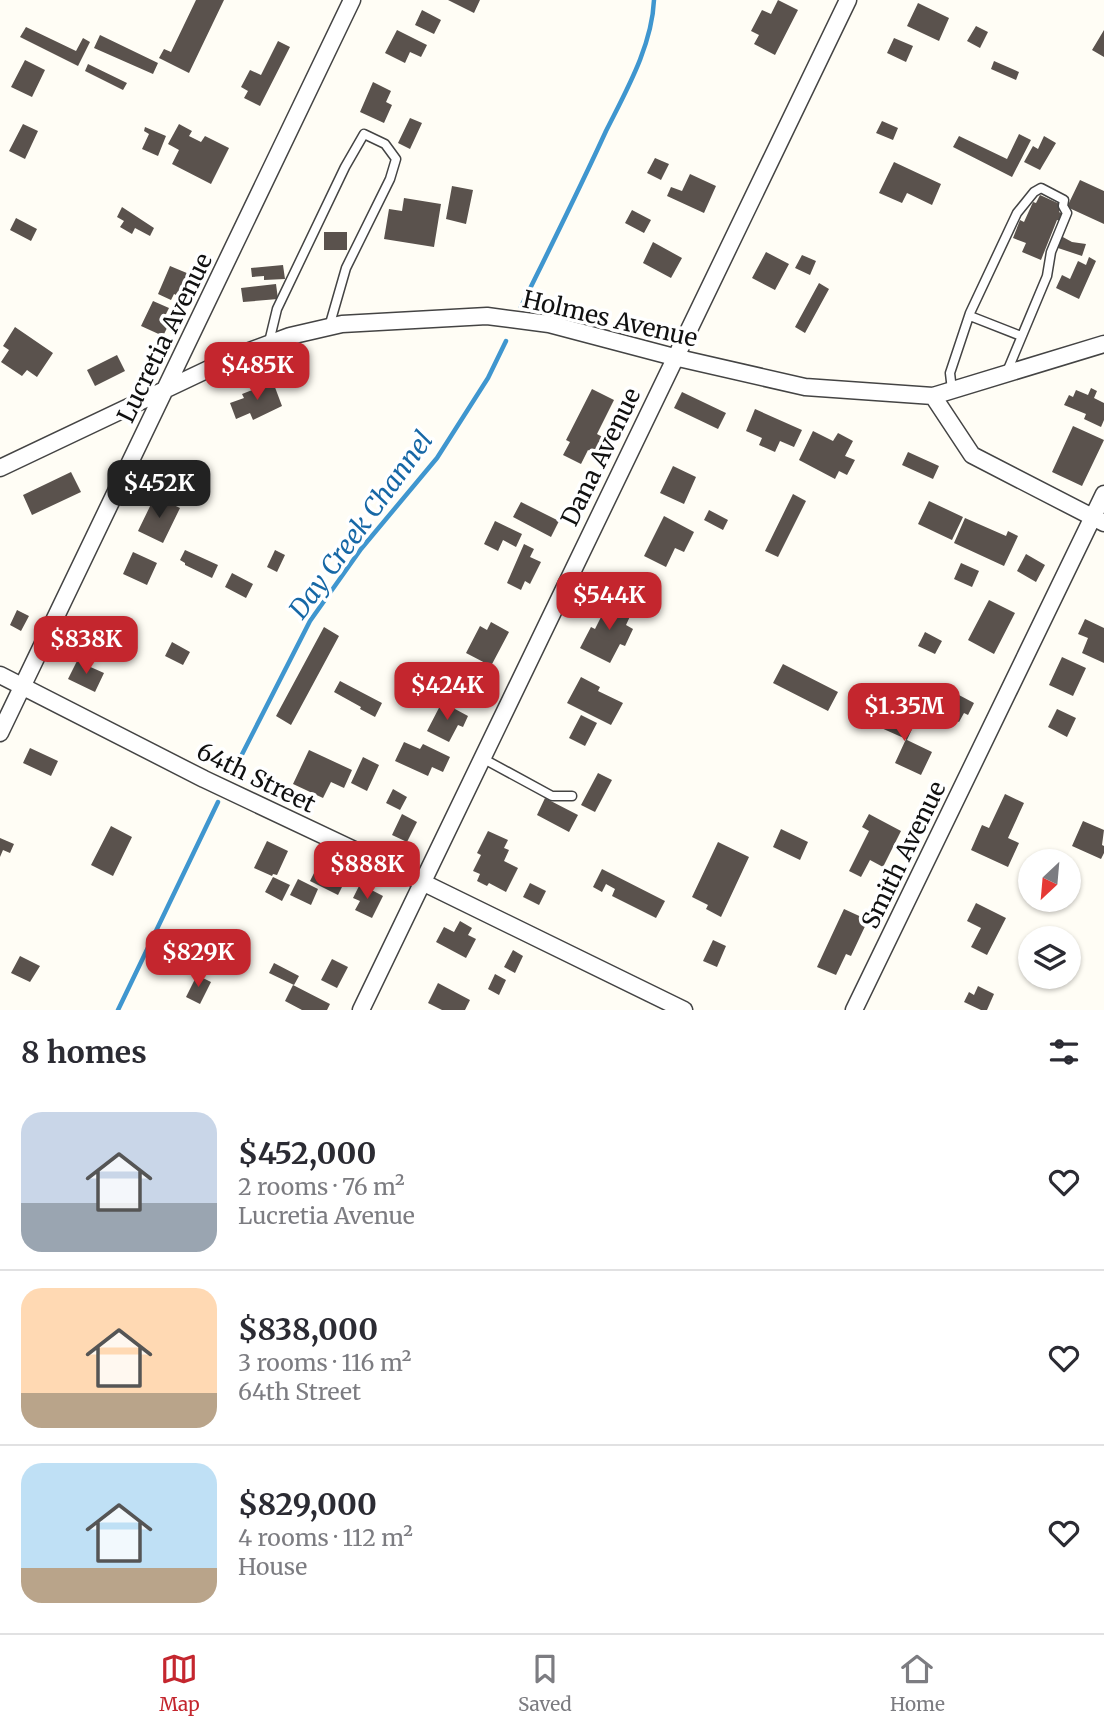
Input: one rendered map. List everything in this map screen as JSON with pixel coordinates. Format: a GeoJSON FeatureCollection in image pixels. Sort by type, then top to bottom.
{"type":"FeatureCollection","features":[{"type":"Feature","properties":{"kind":"street","name":"Lucretia Avenue"},"geometry":{"type":"LineString","coordinates":[[0,733],[352,0]]}},
{"type":"Feature","properties":{"kind":"street","name":"Dana Avenue"},"geometry":{"type":"LineString","coordinates":[[361,1010],[848,0]]}},
{"type":"Feature","properties":{"kind":"street","name":"Holmes Avenue"},"geometry":{"type":"LineString","coordinates":[[0,468],[166,389],[269,344],[290,336],[342,324],[487,316],[549,324],[674,357],[805,387],[933,396],[1104,344]]}},
{"type":"Feature","properties":{"kind":"street"},"geometry":{"type":"LineString","coordinates":[[933,396],[972,455],[1098,520]]}},
{"type":"Feature","properties":{"kind":"street","name":"Smith Avenue"},"geometry":{"type":"LineString","coordinates":[[854,1010],[1098,520],[1104,494]]}},
{"type":"Feature","properties":{"kind":"street","name":"64th Street"},"geometry":{"type":"LineString","coordinates":[[0,674],[243,799],[422,882],[684,1010]]}},
{"type":"Feature","properties":{"kind":"lane"},"geometry":{"type":"LineString","coordinates":[[269,344],[277,309],[345,167],[364,134],[385,144],[396,159],[390,179],[346,268],[330,327]]}},
{"type":"Feature","properties":{"kind":"lane"},"geometry":{"type":"LineString","coordinates":[[952,390],[950,373],[970,316],[1017,213],[1034,192],[1041,188],[1064,200],[1063,209],[1067,213],[1051,252],[1046,276],[1006,374]]}},
{"type":"Feature","properties":{"kind":"lane"},"geometry":{"type":"LineString","coordinates":[[970,316],[1021,335]]}},
{"type":"Feature","properties":{"kind":"lane"},"geometry":{"type":"LineString","coordinates":[[482,758],[552,796],[572,796]]}},
{"type":"Feature","properties":{"kind":"building"},"geometry":{"type":"Polygon","coordinates":[[[196,0],[224,0],[189,73],[159,58],[164,49],[171,52],[196,0]]]}},
{"type":"Feature","properties":{"kind":"building"},"geometry":{"type":"Polygon","coordinates":[[[448,0],[480,0],[474,13],[448,0]]]}},
{"type":"Feature","properties":{"kind":"building"},"geometry":{"type":"Polygon","coordinates":[[[778,0],[798,10],[775,55],[754,44],[759,35],[751,31],[762,10],[771,14],[778,0]]]}},
{"type":"Feature","properties":{"kind":"building"},"geometry":{"type":"Polygon","coordinates":[[[918,3],[949,18],[939,41],[907,26],[918,3]]]}},
{"type":"Feature","properties":{"kind":"building"},"geometry":{"type":"Polygon","coordinates":[[[422,10],[441,20],[434,34],[415,25],[422,10]]]}},
{"type":"Feature","properties":{"kind":"building"},"geometry":{"type":"Polygon","coordinates":[[[976,26],[988,32],[980,48],[967,41],[976,26]]]}},
{"type":"Feature","properties":{"kind":"building"},"geometry":{"type":"Polygon","coordinates":[[[26,27],[76,51],[83,38],[90,42],[78,66],[20,37],[26,27]]]}},
{"type":"Feature","properties":{"kind":"building"},"geometry":{"type":"Polygon","coordinates":[[[397,30],[427,45],[421,57],[410,52],[405,63],[385,53],[397,30]]]}},
{"type":"Feature","properties":{"kind":"building"},"geometry":{"type":"Polygon","coordinates":[[[1104,30],[1104,57],[1092,50],[1104,30]]]}},
{"type":"Feature","properties":{"kind":"building"},"geometry":{"type":"Polygon","coordinates":[[[100,35],[158,63],[153,74],[94,48],[100,35]]]}},
{"type":"Feature","properties":{"kind":"building"},"geometry":{"type":"Polygon","coordinates":[[[894,38],[913,46],[906,62],[887,53],[894,38]]]}},
{"type":"Feature","properties":{"kind":"building"},"geometry":{"type":"Polygon","coordinates":[[[278,41],[290,47],[260,106],[244,98],[248,91],[241,87],[250,70],[261,75],[278,41]]]}},
{"type":"Feature","properties":{"kind":"building"},"geometry":{"type":"Polygon","coordinates":[[[25,60],[45,70],[32,97],[11,87],[25,60]]]}},
{"type":"Feature","properties":{"kind":"building"},"geometry":{"type":"Polygon","coordinates":[[[994,61],[1019,72],[1016,80],[991,69],[994,61]]]}},
{"type":"Feature","properties":{"kind":"building"},"geometry":{"type":"Polygon","coordinates":[[[88,64],[127,83],[123,90],[85,71],[88,64]]]}},
{"type":"Feature","properties":{"kind":"building"},"geometry":{"type":"Polygon","coordinates":[[[373,82],[391,91],[386,102],[392,105],[384,123],[360,112],[373,82]]]}},
{"type":"Feature","properties":{"kind":"building"},"geometry":{"type":"Polygon","coordinates":[[[410,118],[422,123],[410,149],[398,143],[410,118]]]}},
{"type":"Feature","properties":{"kind":"building"},"geometry":{"type":"Polygon","coordinates":[[[882,121],[898,128],[893,140],[876,133],[882,121]]]}},
{"type":"Feature","properties":{"kind":"building"},"geometry":{"type":"Polygon","coordinates":[[[23,124],[38,131],[25,159],[9,151],[23,124]]]}},
{"type":"Feature","properties":{"kind":"building"},"geometry":{"type":"Polygon","coordinates":[[[179,124],[192,131],[189,136],[201,142],[205,136],[229,148],[211,184],[172,164],[179,150],[168,144],[179,124]]]}},
{"type":"Feature","properties":{"kind":"building"},"geometry":{"type":"Polygon","coordinates":[[[145,127],[166,136],[158,156],[142,149],[149,134],[144,131],[145,127]]]}},
{"type":"Feature","properties":{"kind":"building"},"geometry":{"type":"Polygon","coordinates":[[[1019,134],[1031,140],[1012,177],[953,147],[959,136],[1007,159],[1019,134]]]}},
{"type":"Feature","properties":{"kind":"building"},"geometry":{"type":"Polygon","coordinates":[[[1044,136],[1056,143],[1040,170],[1024,162],[1033,146],[1038,149],[1044,136]]]}},
{"type":"Feature","properties":{"kind":"building"},"geometry":{"type":"Polygon","coordinates":[[[655,158],[669,164],[661,180],[647,173],[655,158]]]}},
{"type":"Feature","properties":{"kind":"building"},"geometry":{"type":"Polygon","coordinates":[[[894,162],[941,184],[932,205],[907,193],[902,203],[879,193],[894,162]]]}},
{"type":"Feature","properties":{"kind":"building"},"geometry":{"type":"Polygon","coordinates":[[[690,174],[716,186],[704,213],[667,196],[671,187],[682,191],[690,174]]]}},
{"type":"Feature","properties":{"kind":"building"},"geometry":{"type":"Polygon","coordinates":[[[1080,180],[1104,191],[1104,224],[1067,207],[1080,180]]]}},
{"type":"Feature","properties":{"kind":"building"},"geometry":{"type":"Polygon","coordinates":[[[452,186],[473,190],[466,224],[446,219],[452,186]]]}},
{"type":"Feature","properties":{"kind":"building"},"geometry":{"type":"Polygon","coordinates":[[[1040,195],[1062,205],[1059,212],[1063,214],[1060,221],[1057,220],[1041,260],[1022,252],[1026,243],[1013,238],[1020,220],[1024,222],[1033,202],[1036,203],[1040,195]]]}},
{"type":"Feature","properties":{"kind":"building"},"geometry":{"type":"Polygon","coordinates":[[[404,198],[441,204],[434,247],[384,239],[389,209],[402,211],[404,198]]]}},
{"type":"Feature","properties":{"kind":"building"},"geometry":{"type":"Polygon","coordinates":[[[122,207],[154,228],[150,236],[135,228],[132,234],[120,227],[124,221],[117,217],[122,207]]]}},
{"type":"Feature","properties":{"kind":"building"},"geometry":{"type":"Polygon","coordinates":[[[632,210],[651,220],[644,233],[625,223],[632,210]]]}},
{"type":"Feature","properties":{"kind":"building"},"geometry":{"type":"Polygon","coordinates":[[[16,218],[37,229],[31,241],[10,230],[16,218]]]}},
{"type":"Feature","properties":{"kind":"building"},"geometry":{"type":"Polygon","coordinates":[[[324,232],[347,232],[347,250],[324,250],[324,232]]]}},
{"type":"Feature","properties":{"kind":"building"},"geometry":{"type":"Polygon","coordinates":[[[1061,236],[1072,242],[1086,244],[1082,256],[1058,248],[1061,236]]]}},
{"type":"Feature","properties":{"kind":"building"},"geometry":{"type":"Polygon","coordinates":[[[653,242],[682,258],[671,278],[643,263],[653,242]]]}},
{"type":"Feature","properties":{"kind":"building"},"geometry":{"type":"Polygon","coordinates":[[[766,252],[789,264],[775,290],[752,278],[766,252]]]}},
{"type":"Feature","properties":{"kind":"building"},"geometry":{"type":"Polygon","coordinates":[[[802,255],[816,261],[810,275],[795,268],[802,255]]]}},
{"type":"Feature","properties":{"kind":"building"},"geometry":{"type":"Polygon","coordinates":[[[1089,257],[1096,261],[1079,299],[1056,288],[1062,275],[1070,279],[1078,261],[1086,265],[1089,257]]]}},
{"type":"Feature","properties":{"kind":"building"},"geometry":{"type":"Polygon","coordinates":[[[283,265],[285,279],[264,280],[264,276],[252,277],[251,268],[283,265]]]}},
{"type":"Feature","properties":{"kind":"building"},"geometry":{"type":"Polygon","coordinates":[[[170,266],[194,276],[184,299],[174,294],[171,300],[158,294],[170,266]]]}},
{"type":"Feature","properties":{"kind":"building"},"geometry":{"type":"Polygon","coordinates":[[[819,283],[829,289],[805,333],[795,327],[819,283]]]}},
{"type":"Feature","properties":{"kind":"building"},"geometry":{"type":"Polygon","coordinates":[[[276,284],[278,299],[243,302],[241,288],[276,284]]]}},
{"type":"Feature","properties":{"kind":"building"},"geometry":{"type":"Polygon","coordinates":[[[153,301],[169,308],[165,316],[172,318],[163,336],[141,326],[153,301]]]}},
{"type":"Feature","properties":{"kind":"building"},"geometry":{"type":"Polygon","coordinates":[[[15,327],[53,353],[37,377],[27,370],[22,376],[1,362],[9,350],[3,346],[15,327]]]}},
{"type":"Feature","properties":{"kind":"building"},"geometry":{"type":"Polygon","coordinates":[[[117,355],[125,371],[95,386],[87,370],[117,355]]]}},
{"type":"Feature","properties":{"kind":"building"},"geometry":{"type":"Polygon","coordinates":[[[273,382],[282,406],[253,420],[250,413],[236,419],[230,403],[244,398],[242,394],[273,382]]]}},
{"type":"Feature","properties":{"kind":"building"},"geometry":{"type":"Polygon","coordinates":[[[1091,388],[1097,391],[1094,398],[1104,403],[1104,420],[1101,427],[1084,419],[1086,414],[1064,405],[1069,395],[1073,397],[1076,390],[1088,395],[1091,388]]]}},
{"type":"Feature","properties":{"kind":"building"},"geometry":{"type":"Polygon","coordinates":[[[592,389],[614,400],[597,434],[610,441],[602,457],[588,450],[581,464],[563,455],[570,442],[566,440],[592,389]]]}},
{"type":"Feature","properties":{"kind":"building"},"geometry":{"type":"Polygon","coordinates":[[[682,392],[726,413],[718,429],[674,408],[682,392]]]}},
{"type":"Feature","properties":{"kind":"building"},"geometry":{"type":"Polygon","coordinates":[[[755,409],[802,430],[794,447],[780,441],[775,452],[759,445],[762,438],[746,431],[755,409]]]}},
{"type":"Feature","properties":{"kind":"building"},"geometry":{"type":"Polygon","coordinates":[[[1073,426],[1104,440],[1082,486],[1052,472],[1073,426]]]}},
{"type":"Feature","properties":{"kind":"building"},"geometry":{"type":"Polygon","coordinates":[[[813,431],[833,441],[838,433],[853,441],[845,456],[855,460],[847,475],[839,471],[835,479],[799,460],[813,431]]]}},
{"type":"Feature","properties":{"kind":"building"},"geometry":{"type":"Polygon","coordinates":[[[908,452],[939,466],[933,479],[902,465],[908,452]]]}},
{"type":"Feature","properties":{"kind":"building"},"geometry":{"type":"Polygon","coordinates":[[[673,466],[696,477],[684,504],[660,493],[673,466]]]}},
{"type":"Feature","properties":{"kind":"building"},"geometry":{"type":"Polygon","coordinates":[[[71,472],[81,492],[32,515],[23,495],[71,472]]]}},
{"type":"Feature","properties":{"kind":"building"},"geometry":{"type":"Polygon","coordinates":[[[793,494],[806,501],[778,557],[765,551],[793,494]]]}},
{"type":"Feature","properties":{"kind":"building"},"geometry":{"type":"Polygon","coordinates":[[[155,496],[180,508],[163,543],[138,531],[155,496]]]}},
{"type":"Feature","properties":{"kind":"building"},"geometry":{"type":"Polygon","coordinates":[[[929,501],[963,517],[952,540],[918,524],[929,501]]]}},
{"type":"Feature","properties":{"kind":"building"},"geometry":{"type":"Polygon","coordinates":[[[521,502],[559,521],[551,537],[513,517],[521,502]]]}},
{"type":"Feature","properties":{"kind":"building"},"geometry":{"type":"Polygon","coordinates":[[[709,510],[728,520],[723,530],[704,520],[709,510]]]}},
{"type":"Feature","properties":{"kind":"building"},"geometry":{"type":"Polygon","coordinates":[[[664,516],[694,532],[684,552],[675,548],[666,567],[644,556],[664,516]]]}},
{"type":"Feature","properties":{"kind":"building"},"geometry":{"type":"Polygon","coordinates":[[[965,518],[1006,536],[1008,531],[1018,536],[1004,566],[954,543],[965,518]]]}},
{"type":"Feature","properties":{"kind":"building"},"geometry":{"type":"Polygon","coordinates":[[[495,521],[522,534],[516,547],[503,540],[498,551],[484,544],[495,521]]]}},
{"type":"Feature","properties":{"kind":"building"},"geometry":{"type":"Polygon","coordinates":[[[524,544],[534,549],[530,557],[541,562],[530,584],[525,581],[521,590],[507,583],[524,544]]]}},
{"type":"Feature","properties":{"kind":"building"},"geometry":{"type":"Polygon","coordinates":[[[185,550],[218,565],[212,578],[180,560],[185,550]]]}},
{"type":"Feature","properties":{"kind":"building"},"geometry":{"type":"Polygon","coordinates":[[[275,550],[285,555],[277,572],[267,567],[275,550]]]}},
{"type":"Feature","properties":{"kind":"building"},"geometry":{"type":"Polygon","coordinates":[[[133,552],[157,563],[147,585],[123,574],[133,552]]]}},
{"type":"Feature","properties":{"kind":"building"},"geometry":{"type":"Polygon","coordinates":[[[1026,554],[1045,565],[1036,582],[1017,571],[1026,554]]]}},
{"type":"Feature","properties":{"kind":"building"},"geometry":{"type":"Polygon","coordinates":[[[961,563],[979,571],[972,587],[954,579],[961,563]]]}},
{"type":"Feature","properties":{"kind":"building"},"geometry":{"type":"Polygon","coordinates":[[[232,573],[253,584],[246,598],[225,587],[232,573]]]}},
{"type":"Feature","properties":{"kind":"building"},"geometry":{"type":"Polygon","coordinates":[[[610,599],[633,610],[626,625],[633,629],[625,646],[620,644],[610,663],[580,648],[591,627],[595,629],[610,599]]]}},
{"type":"Feature","properties":{"kind":"building"},"geometry":{"type":"Polygon","coordinates":[[[989,600],[1015,613],[994,654],[968,640],[989,600]]]}},
{"type":"Feature","properties":{"kind":"building"},"geometry":{"type":"Polygon","coordinates":[[[17,610],[29,616],[21,631],[10,625],[17,610]]]}},
{"type":"Feature","properties":{"kind":"building"},"geometry":{"type":"Polygon","coordinates":[[[1085,619],[1104,628],[1104,663],[1082,653],[1088,638],[1078,634],[1085,619]]]}},
{"type":"Feature","properties":{"kind":"building"},"geometry":{"type":"Polygon","coordinates":[[[491,622],[509,632],[491,666],[466,653],[480,626],[487,630],[491,622]]]}},
{"type":"Feature","properties":{"kind":"building"},"geometry":{"type":"Polygon","coordinates":[[[324,627],[339,636],[291,725],[276,716],[324,627]]]}},
{"type":"Feature","properties":{"kind":"building"},"geometry":{"type":"Polygon","coordinates":[[[925,632],[942,641],[935,654],[918,646],[925,632]]]}},
{"type":"Feature","properties":{"kind":"building"},"geometry":{"type":"Polygon","coordinates":[[[172,642],[190,652],[183,665],[165,656],[172,642]]]}},
{"type":"Feature","properties":{"kind":"building"},"geometry":{"type":"Polygon","coordinates":[[[1062,657],[1086,668],[1073,696],[1049,685],[1062,657]]]}},
{"type":"Feature","properties":{"kind":"building"},"geometry":{"type":"Polygon","coordinates":[[[77,661],[104,673],[95,692],[68,679],[77,661]]]}},
{"type":"Feature","properties":{"kind":"building"},"geometry":{"type":"Polygon","coordinates":[[[783,664],[838,692],[828,711],[773,683],[783,664]]]}},
{"type":"Feature","properties":{"kind":"building"},"geometry":{"type":"Polygon","coordinates":[[[581,677],[600,687],[598,691],[623,703],[611,725],[567,703],[581,677]]]}},
{"type":"Feature","properties":{"kind":"building"},"geometry":{"type":"Polygon","coordinates":[[[340,681],[382,703],[375,717],[334,692],[340,681]]]}},
{"type":"Feature","properties":{"kind":"building"},"geometry":{"type":"Polygon","coordinates":[[[957,694],[974,703],[968,715],[964,713],[959,722],[946,716],[957,694]]]}},
{"type":"Feature","properties":{"kind":"building"},"geometry":{"type":"Polygon","coordinates":[[[442,702],[468,716],[463,727],[458,725],[449,742],[427,731],[442,702]]]}},
{"type":"Feature","properties":{"kind":"building"},"geometry":{"type":"Polygon","coordinates":[[[1057,709],[1076,718],[1067,737],[1048,727],[1057,709]]]}},
{"type":"Feature","properties":{"kind":"building"},"geometry":{"type":"Polygon","coordinates":[[[876,710],[913,727],[907,740],[932,752],[921,775],[895,763],[906,739],[870,723],[876,710]]]}},
{"type":"Feature","properties":{"kind":"building"},"geometry":{"type":"Polygon","coordinates":[[[581,715],[597,723],[585,746],[569,738],[581,715]]]}},
{"type":"Feature","properties":{"kind":"building"},"geometry":{"type":"Polygon","coordinates":[[[404,742],[420,749],[423,744],[450,757],[443,772],[432,767],[428,776],[395,761],[404,742]]]}},
{"type":"Feature","properties":{"kind":"building"},"geometry":{"type":"Polygon","coordinates":[[[30,748],[58,761],[51,776],[23,763],[30,748]]]}},
{"type":"Feature","properties":{"kind":"building"},"geometry":{"type":"Polygon","coordinates":[[[309,750],[352,770],[344,788],[331,782],[323,798],[293,784],[309,750]]]}},
{"type":"Feature","properties":{"kind":"building"},"geometry":{"type":"Polygon","coordinates":[[[363,757],[379,765],[367,791],[351,783],[363,757]]]}},
{"type":"Feature","properties":{"kind":"building"},"geometry":{"type":"Polygon","coordinates":[[[598,773],[612,780],[595,812],[581,805],[598,773]]]}},
{"type":"Feature","properties":{"kind":"building"},"geometry":{"type":"Polygon","coordinates":[[[393,789],[407,797],[400,810],[386,803],[393,789]]]}},
{"type":"Feature","properties":{"kind":"building"},"geometry":{"type":"Polygon","coordinates":[[[1005,794],[1024,803],[1008,838],[1019,843],[1008,867],[971,850],[982,825],[989,828],[1005,794]]]}},
{"type":"Feature","properties":{"kind":"building"},"geometry":{"type":"Polygon","coordinates":[[[545,798],[578,815],[569,832],[537,815],[545,798]]]}},
{"type":"Feature","properties":{"kind":"building"},"geometry":{"type":"Polygon","coordinates":[[[402,814],[417,822],[407,842],[392,835],[402,814]]]}},
{"type":"Feature","properties":{"kind":"building"},"geometry":{"type":"Polygon","coordinates":[[[869,814],[901,831],[883,867],[870,860],[861,877],[849,871],[869,831],[862,827],[869,814]]]}},
{"type":"Feature","properties":{"kind":"building"},"geometry":{"type":"Polygon","coordinates":[[[1083,821],[1104,830],[1104,853],[1101,859],[1072,846],[1083,821]]]}},
{"type":"Feature","properties":{"kind":"building"},"geometry":{"type":"Polygon","coordinates":[[[111,826],[132,837],[113,876],[91,865],[111,826]]]}},
{"type":"Feature","properties":{"kind":"building"},"geometry":{"type":"Polygon","coordinates":[[[781,829],[808,842],[800,860],[773,847],[781,829]]]}},
{"type":"Feature","properties":{"kind":"building"},"geometry":{"type":"Polygon","coordinates":[[[488,831],[508,840],[504,848],[509,850],[504,861],[518,868],[506,892],[489,883],[487,886],[477,881],[480,874],[473,871],[481,855],[477,853],[488,831]]]}},
{"type":"Feature","properties":{"kind":"building"},"geometry":{"type":"Polygon","coordinates":[[[0,838],[14,844],[10,853],[3,850],[0,857],[0,838]]]}},
{"type":"Feature","properties":{"kind":"building"},"geometry":{"type":"Polygon","coordinates":[[[267,841],[288,851],[277,875],[272,876],[254,868],[267,841]]]}},
{"type":"Feature","properties":{"kind":"building"},"geometry":{"type":"Polygon","coordinates":[[[718,842],[749,857],[721,917],[706,909],[708,905],[692,897],[718,842]]]}},
{"type":"Feature","properties":{"kind":"building"},"geometry":{"type":"Polygon","coordinates":[[[326,866],[347,877],[338,895],[310,881],[316,869],[322,872],[326,866]]]}},
{"type":"Feature","properties":{"kind":"building"},"geometry":{"type":"Polygon","coordinates":[[[602,869],[665,901],[656,918],[612,896],[615,889],[606,884],[602,892],[593,887],[602,869]]]}},
{"type":"Feature","properties":{"kind":"building"},"geometry":{"type":"Polygon","coordinates":[[[273,877],[290,885],[282,901],[265,892],[273,877]]]}},
{"type":"Feature","properties":{"kind":"building"},"geometry":{"type":"Polygon","coordinates":[[[298,879],[318,889],[311,905],[290,895],[298,879]]]}},
{"type":"Feature","properties":{"kind":"building"},"geometry":{"type":"Polygon","coordinates":[[[530,883],[546,891],[539,905],[523,897],[530,883]]]}},
{"type":"Feature","properties":{"kind":"building"},"geometry":{"type":"Polygon","coordinates":[[[360,884],[383,896],[372,918],[355,910],[360,901],[353,898],[360,884]]]}},
{"type":"Feature","properties":{"kind":"building"},"geometry":{"type":"Polygon","coordinates":[[[976,903],[1006,918],[987,955],[971,947],[981,928],[967,921],[976,903]]]}},
{"type":"Feature","properties":{"kind":"building"},"geometry":{"type":"Polygon","coordinates":[[[844,909],[868,920],[851,956],[846,954],[836,975],[817,967],[844,909]]]}},
{"type":"Feature","properties":{"kind":"building"},"geometry":{"type":"Polygon","coordinates":[[[460,921],[472,928],[468,935],[476,939],[466,958],[436,942],[444,927],[454,932],[460,921]]]}},
{"type":"Feature","properties":{"kind":"building"},"geometry":{"type":"Polygon","coordinates":[[[213,938],[222,943],[207,970],[199,966],[213,938]]]}},
{"type":"Feature","properties":{"kind":"building"},"geometry":{"type":"Polygon","coordinates":[[[713,940],[726,946],[717,967],[703,961],[713,940]]]}},
{"type":"Feature","properties":{"kind":"building"},"geometry":{"type":"Polygon","coordinates":[[[513,950],[523,956],[515,973],[504,967],[513,950]]]}},
{"type":"Feature","properties":{"kind":"building"},"geometry":{"type":"Polygon","coordinates":[[[20,956],[40,966],[30,982],[11,973],[20,956]]]}},
{"type":"Feature","properties":{"kind":"building"},"geometry":{"type":"Polygon","coordinates":[[[332,959],[348,967],[337,988],[321,980],[332,959]]]}},
{"type":"Feature","properties":{"kind":"building"},"geometry":{"type":"Polygon","coordinates":[[[274,963],[299,976],[294,985],[269,973],[274,963]]]}},
{"type":"Feature","properties":{"kind":"building"},"geometry":{"type":"Polygon","coordinates":[[[495,974],[506,980],[499,995],[488,989],[495,974]]]}},
{"type":"Feature","properties":{"kind":"building"},"geometry":{"type":"Polygon","coordinates":[[[197,975],[211,982],[200,1004],[186,997],[197,975]]]}},
{"type":"Feature","properties":{"kind":"building"},"geometry":{"type":"Polygon","coordinates":[[[438,983],[470,1000],[465,1010],[442,1010],[428,1003],[438,983]]]}},
{"type":"Feature","properties":{"kind":"building"},"geometry":{"type":"Polygon","coordinates":[[[293,985],[330,1004],[327,1010],[302,1010],[285,1001],[293,985]]]}},
{"type":"Feature","properties":{"kind":"building"},"geometry":{"type":"Polygon","coordinates":[[[978,986],[994,994],[987,1010],[964,1002],[969,992],[974,995],[978,986]]]}},
{"type":"Feature","properties":{"kind":"waterway","name":"Day Creek Channel"},"geometry":{"type":"LineString","coordinates":[[521,307],[637,68],[648,34],[654,0]]}},
{"type":"Feature","properties":{"kind":"waterway","name":"Day Creek Channel"},"geometry":{"type":"LineString","coordinates":[[233,772],[310,621],[361,549],[437,458],[488,378],[506,341]]}},
{"type":"Feature","properties":{"kind":"waterway","name":"Day Creek Channel"},"geometry":{"type":"LineString","coordinates":[[118,1010],[218,802]]}}]}
